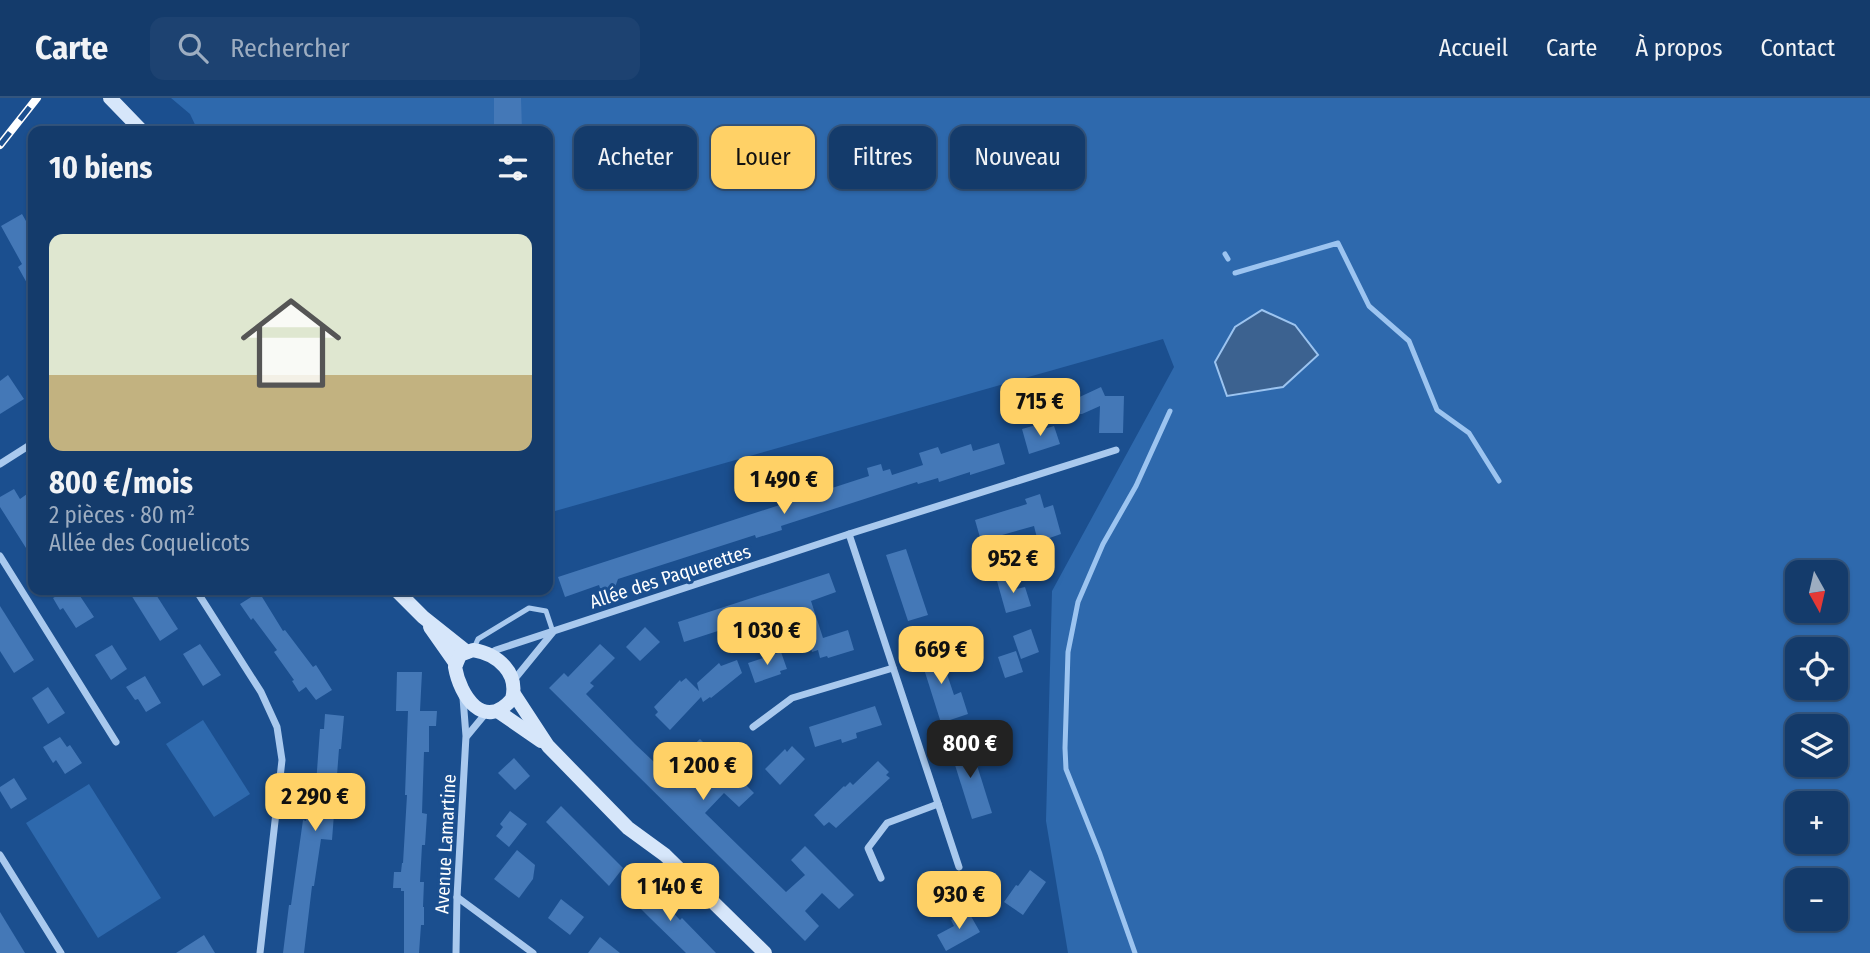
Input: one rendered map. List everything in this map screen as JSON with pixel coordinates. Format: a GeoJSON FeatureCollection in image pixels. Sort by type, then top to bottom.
{"type":"FeatureCollection","features":[{"type":"Feature","properties":{"kind":"street"},"geometry":{"type":"LineString","coordinates":[[110,98],[137,126]]}},
{"type":"Feature","properties":{"kind":"street"},"geometry":{"type":"LineString","coordinates":[[0,464],[28,446]]}},
{"type":"Feature","properties":{"kind":"street","name":"Allée des Paquerettes"},"geometry":{"type":"LineString","coordinates":[[490,654],[849,534],[1116,450]]}},
{"type":"Feature","properties":{"kind":"street"},"geometry":{"type":"LineString","coordinates":[[849,534],[960,867]]}},
{"type":"Feature","properties":{"kind":"street"},"geometry":{"type":"LineString","coordinates":[[0,556],[116,742]]}},
{"type":"Feature","properties":{"kind":"street"},"geometry":{"type":"LineString","coordinates":[[199,595],[261,692],[277,727],[282,760],[260,953]]}},
{"type":"Feature","properties":{"kind":"street"},"geometry":{"type":"LineString","coordinates":[[401,595],[423,617],[470,651],[490,654],[508,670],[514,687],[548,746]]}},
{"type":"Feature","properties":{"kind":"street"},"geometry":{"type":"LineString","coordinates":[[423,617],[456,664]]}},
{"type":"Feature","properties":{"kind":"street"},"geometry":{"type":"LineString","coordinates":[[466,736],[512,699],[514,687],[553,632]]}},
{"type":"Feature","properties":{"kind":"street"},"geometry":{"type":"LineString","coordinates":[[470,651],[460,655],[456,664],[456,674],[463,694],[477,708],[493,712],[548,746],[628,828],[665,855],[765,953]]}},
{"type":"Feature","properties":{"kind":"street"},"geometry":{"type":"LineString","coordinates":[[753,727],[792,698],[893,668]]}},
{"type":"Feature","properties":{"kind":"street","name":"Avenue Lamartine"},"geometry":{"type":"LineString","coordinates":[[456,953],[466,736],[463,694]]}},
{"type":"Feature","properties":{"kind":"street"},"geometry":{"type":"LineString","coordinates":[[881,878],[868,848],[887,823],[938,804]]}},
{"type":"Feature","properties":{"kind":"street"},"geometry":{"type":"LineString","coordinates":[[0,855],[61,953]]}},
{"type":"Feature","properties":{"kind":"street"},"geometry":{"type":"LineString","coordinates":[[457,897],[533,953]]}},
{"type":"Feature","properties":{"kind":"lane"},"geometry":{"type":"LineString","coordinates":[[470,651],[478,639],[529,608],[546,611],[553,632]]}},
{"type":"Feature","properties":{"kind":"shaded area"},"geometry":{"type":"Polygon","coordinates":[[[171,98],[1870,98],[1870,953],[1068,953],[1046,821],[1052,591],[1174,367],[1163,339],[553,512],[553,126],[196,126],[190,114],[171,98]]]}},
{"type":"Feature","properties":{"kind":"shaded area"},"geometry":{"type":"Polygon","coordinates":[[[1262,310],[1295,325],[1318,355],[1283,387],[1227,396],[1215,362],[1235,327],[1262,310]]]}},
{"type":"Feature","properties":{"kind":"shaded area"},"geometry":{"type":"Polygon","coordinates":[[[203,720],[250,794],[214,817],[166,744],[203,720]]]}},
{"type":"Feature","properties":{"kind":"shaded area"},"geometry":{"type":"Polygon","coordinates":[[[89,784],[161,898],[98,938],[26,823],[89,784]]]}},
{"type":"Feature","properties":{"kind":"building"},"geometry":{"type":"Polygon","coordinates":[[[494,98],[521,98],[522,126],[494,126],[494,98]]]}},
{"type":"Feature","properties":{"kind":"building"},"geometry":{"type":"Polygon","coordinates":[[[22,214],[28,224],[28,285],[18,267],[22,264],[1,226],[22,214]]]}},
{"type":"Feature","properties":{"kind":"building"},"geometry":{"type":"Polygon","coordinates":[[[8,375],[24,399],[0,414],[0,381],[8,375]]]}},
{"type":"Feature","properties":{"kind":"building"},"geometry":{"type":"Polygon","coordinates":[[[1101,387],[1105,396],[1124,396],[1123,433],[1099,433],[1100,406],[1076,414],[1071,401],[1101,387]]]}},
{"type":"Feature","properties":{"kind":"building"},"geometry":{"type":"Polygon","coordinates":[[[1043,423],[1044,429],[1054,426],[1060,444],[1029,454],[1022,429],[1043,423]]]}},
{"type":"Feature","properties":{"kind":"building"},"geometry":{"type":"Polygon","coordinates":[[[999,443],[1005,464],[939,482],[938,478],[918,484],[917,482],[781,526],[782,530],[756,538],[755,535],[618,579],[614,590],[602,594],[599,585],[565,597],[558,577],[869,476],[867,468],[881,464],[883,471],[890,469],[892,475],[923,465],[919,453],[938,447],[941,454],[971,444],[973,451],[999,443]]]}},
{"type":"Feature","properties":{"kind":"building"},"geometry":{"type":"Polygon","coordinates":[[[14,489],[20,499],[28,496],[28,551],[0,507],[0,497],[14,489]]]}},
{"type":"Feature","properties":{"kind":"building"},"geometry":{"type":"Polygon","coordinates":[[[1040,494],[1044,508],[1053,505],[1061,534],[1038,542],[1034,526],[981,541],[975,520],[1027,504],[1025,499],[1040,494]]]}},
{"type":"Feature","properties":{"kind":"building"},"geometry":{"type":"Polygon","coordinates":[[[906,549],[928,615],[908,621],[886,555],[906,549]]]}},
{"type":"Feature","properties":{"kind":"building"},"geometry":{"type":"Polygon","coordinates":[[[829,573],[836,592],[811,601],[823,638],[848,630],[854,650],[820,658],[818,650],[812,652],[798,612],[778,619],[776,612],[684,642],[678,622],[829,573]]]}},
{"type":"Feature","properties":{"kind":"building"},"geometry":{"type":"Polygon","coordinates":[[[1013,576],[1016,589],[1025,587],[1031,606],[1006,613],[997,581],[1013,576]]]}},
{"type":"Feature","properties":{"kind":"building"},"geometry":{"type":"Polygon","coordinates":[[[58,595],[79,595],[94,617],[76,628],[53,598],[58,595]]]}},
{"type":"Feature","properties":{"kind":"building"},"geometry":{"type":"Polygon","coordinates":[[[131,595],[156,595],[178,629],[160,641],[131,595]]]}},
{"type":"Feature","properties":{"kind":"building"},"geometry":{"type":"Polygon","coordinates":[[[254,595],[261,595],[283,631],[285,630],[313,667],[316,665],[332,690],[316,700],[306,687],[299,692],[292,681],[294,680],[274,652],[277,650],[240,604],[254,595]]]}},
{"type":"Feature","properties":{"kind":"building"},"geometry":{"type":"Polygon","coordinates":[[[0,606],[34,660],[14,673],[0,651],[0,606]]]}},
{"type":"Feature","properties":{"kind":"building"},"geometry":{"type":"Polygon","coordinates":[[[645,627],[660,642],[640,661],[626,647],[645,627]]]}},
{"type":"Feature","properties":{"kind":"building"},"geometry":{"type":"Polygon","coordinates":[[[1031,629],[1039,652],[1021,659],[1013,636],[1031,629]]]}},
{"type":"Feature","properties":{"kind":"building"},"geometry":{"type":"Polygon","coordinates":[[[200,644],[221,675],[203,686],[183,654],[200,644]]]}},
{"type":"Feature","properties":{"kind":"building"},"geometry":{"type":"Polygon","coordinates":[[[600,644],[615,658],[590,683],[594,686],[586,694],[635,744],[670,777],[690,759],[685,753],[700,739],[754,793],[739,807],[724,793],[705,813],[786,892],[805,875],[791,860],[805,846],[854,895],[839,909],[822,893],[805,911],[819,926],[805,941],[549,688],[564,673],[568,677],[600,644]]]}},
{"type":"Feature","properties":{"kind":"building"},"geometry":{"type":"Polygon","coordinates":[[[937,644],[954,695],[961,692],[968,714],[941,723],[918,650],[937,644]]]}},
{"type":"Feature","properties":{"kind":"building"},"geometry":{"type":"Polygon","coordinates":[[[112,645],[127,669],[111,680],[95,655],[112,645]]]}},
{"type":"Feature","properties":{"kind":"building"},"geometry":{"type":"Polygon","coordinates":[[[1016,651],[1023,672],[1005,678],[998,657],[1016,651]]]}},
{"type":"Feature","properties":{"kind":"building"},"geometry":{"type":"Polygon","coordinates":[[[781,652],[787,669],[780,671],[781,674],[755,683],[748,663],[781,652]]]}},
{"type":"Feature","properties":{"kind":"building"},"geometry":{"type":"Polygon","coordinates":[[[737,660],[742,673],[711,698],[703,702],[701,697],[670,730],[655,715],[658,712],[654,707],[680,680],[681,682],[686,678],[699,691],[697,683],[719,663],[721,666],[737,660]]]}},
{"type":"Feature","properties":{"kind":"building"},"geometry":{"type":"Polygon","coordinates":[[[397,672],[422,672],[420,711],[437,711],[436,726],[429,726],[429,752],[424,752],[422,813],[427,814],[420,882],[424,882],[424,925],[421,925],[419,953],[404,953],[404,891],[401,891],[401,888],[393,888],[394,872],[401,872],[403,863],[407,795],[408,711],[396,711],[397,672]]]}},
{"type":"Feature","properties":{"kind":"building"},"geometry":{"type":"Polygon","coordinates":[[[145,676],[161,703],[146,712],[126,687],[145,676]]]}},
{"type":"Feature","properties":{"kind":"building"},"geometry":{"type":"Polygon","coordinates":[[[48,687],[65,713],[48,724],[32,698],[48,687]]]}},
{"type":"Feature","properties":{"kind":"building"},"geometry":{"type":"Polygon","coordinates":[[[875,706],[882,725],[856,733],[857,738],[842,743],[841,739],[815,747],[809,727],[875,706]]]}},
{"type":"Feature","properties":{"kind":"building"},"geometry":{"type":"Polygon","coordinates":[[[325,714],[344,716],[332,840],[321,839],[304,953],[283,953],[303,820],[306,821],[308,811],[314,812],[320,729],[324,729],[325,714]]]}},
{"type":"Feature","properties":{"kind":"building"},"geometry":{"type":"Polygon","coordinates":[[[60,737],[67,747],[70,745],[82,763],[65,774],[56,760],[53,763],[43,747],[60,737]]]}},
{"type":"Feature","properties":{"kind":"building"},"geometry":{"type":"Polygon","coordinates":[[[969,740],[992,813],[972,819],[949,746],[969,740]]]}},
{"type":"Feature","properties":{"kind":"building"},"geometry":{"type":"Polygon","coordinates":[[[792,746],[805,759],[780,785],[765,769],[785,749],[787,752],[792,746]]]}},
{"type":"Feature","properties":{"kind":"building"},"geometry":{"type":"Polygon","coordinates":[[[514,758],[530,776],[515,790],[498,773],[514,758]]]}},
{"type":"Feature","properties":{"kind":"building"},"geometry":{"type":"Polygon","coordinates":[[[878,761],[889,772],[886,775],[890,778],[836,828],[829,822],[824,826],[814,815],[844,786],[850,782],[853,785],[878,761]]]}},
{"type":"Feature","properties":{"kind":"building"},"geometry":{"type":"Polygon","coordinates":[[[14,778],[27,799],[11,809],[0,787],[14,778]]]}},
{"type":"Feature","properties":{"kind":"building"},"geometry":{"type":"Polygon","coordinates":[[[561,806],[623,868],[609,886],[546,822],[561,806]]]}},
{"type":"Feature","properties":{"kind":"building"},"geometry":{"type":"Polygon","coordinates":[[[510,811],[527,824],[509,847],[496,836],[503,827],[500,824],[510,811]]]}},
{"type":"Feature","properties":{"kind":"building"},"geometry":{"type":"Polygon","coordinates":[[[517,850],[535,865],[533,879],[519,898],[494,879],[517,850]]]}},
{"type":"Feature","properties":{"kind":"building"},"geometry":{"type":"Polygon","coordinates":[[[1030,870],[1046,882],[1023,915],[1004,902],[1030,870]]]}},
{"type":"Feature","properties":{"kind":"building"},"geometry":{"type":"Polygon","coordinates":[[[646,884],[716,953],[686,953],[650,918],[631,899],[646,884]]]}},
{"type":"Feature","properties":{"kind":"building"},"geometry":{"type":"Polygon","coordinates":[[[561,899],[584,917],[570,935],[548,918],[561,899]]]}},
{"type":"Feature","properties":{"kind":"building"},"geometry":{"type":"Polygon","coordinates":[[[968,911],[980,932],[946,951],[937,935],[954,926],[951,920],[968,911]]]}},
{"type":"Feature","properties":{"kind":"building"},"geometry":{"type":"Polygon","coordinates":[[[0,912],[25,953],[0,953],[0,912]]]}},
{"type":"Feature","properties":{"kind":"building"},"geometry":{"type":"Polygon","coordinates":[[[204,935],[215,953],[176,953],[204,935]]]}},
{"type":"Feature","properties":{"kind":"building"},"geometry":{"type":"Polygon","coordinates":[[[600,937],[620,953],[588,953],[600,937]]]}},
{"type":"Feature","properties":{"kind":"waterway"},"geometry":{"type":"LineString","coordinates":[[1235,273],[1338,243],[1369,306],[1409,341],[1437,410],[1469,433],[1499,481]]}},
{"type":"Feature","properties":{"kind":"waterway"},"geometry":{"type":"LineString","coordinates":[[1225,254],[1228,259]]}},
{"type":"Feature","properties":{"kind":"waterway"},"geometry":{"type":"LineString","coordinates":[[1135,953],[1066,769],[1068,652],[1078,602],[1103,544],[1136,486],[1170,411]]}},
{"type":"Feature","properties":{"kind":"railway"},"geometry":{"type":"LineString","coordinates":[[0,145],[37,98]]}}]}
